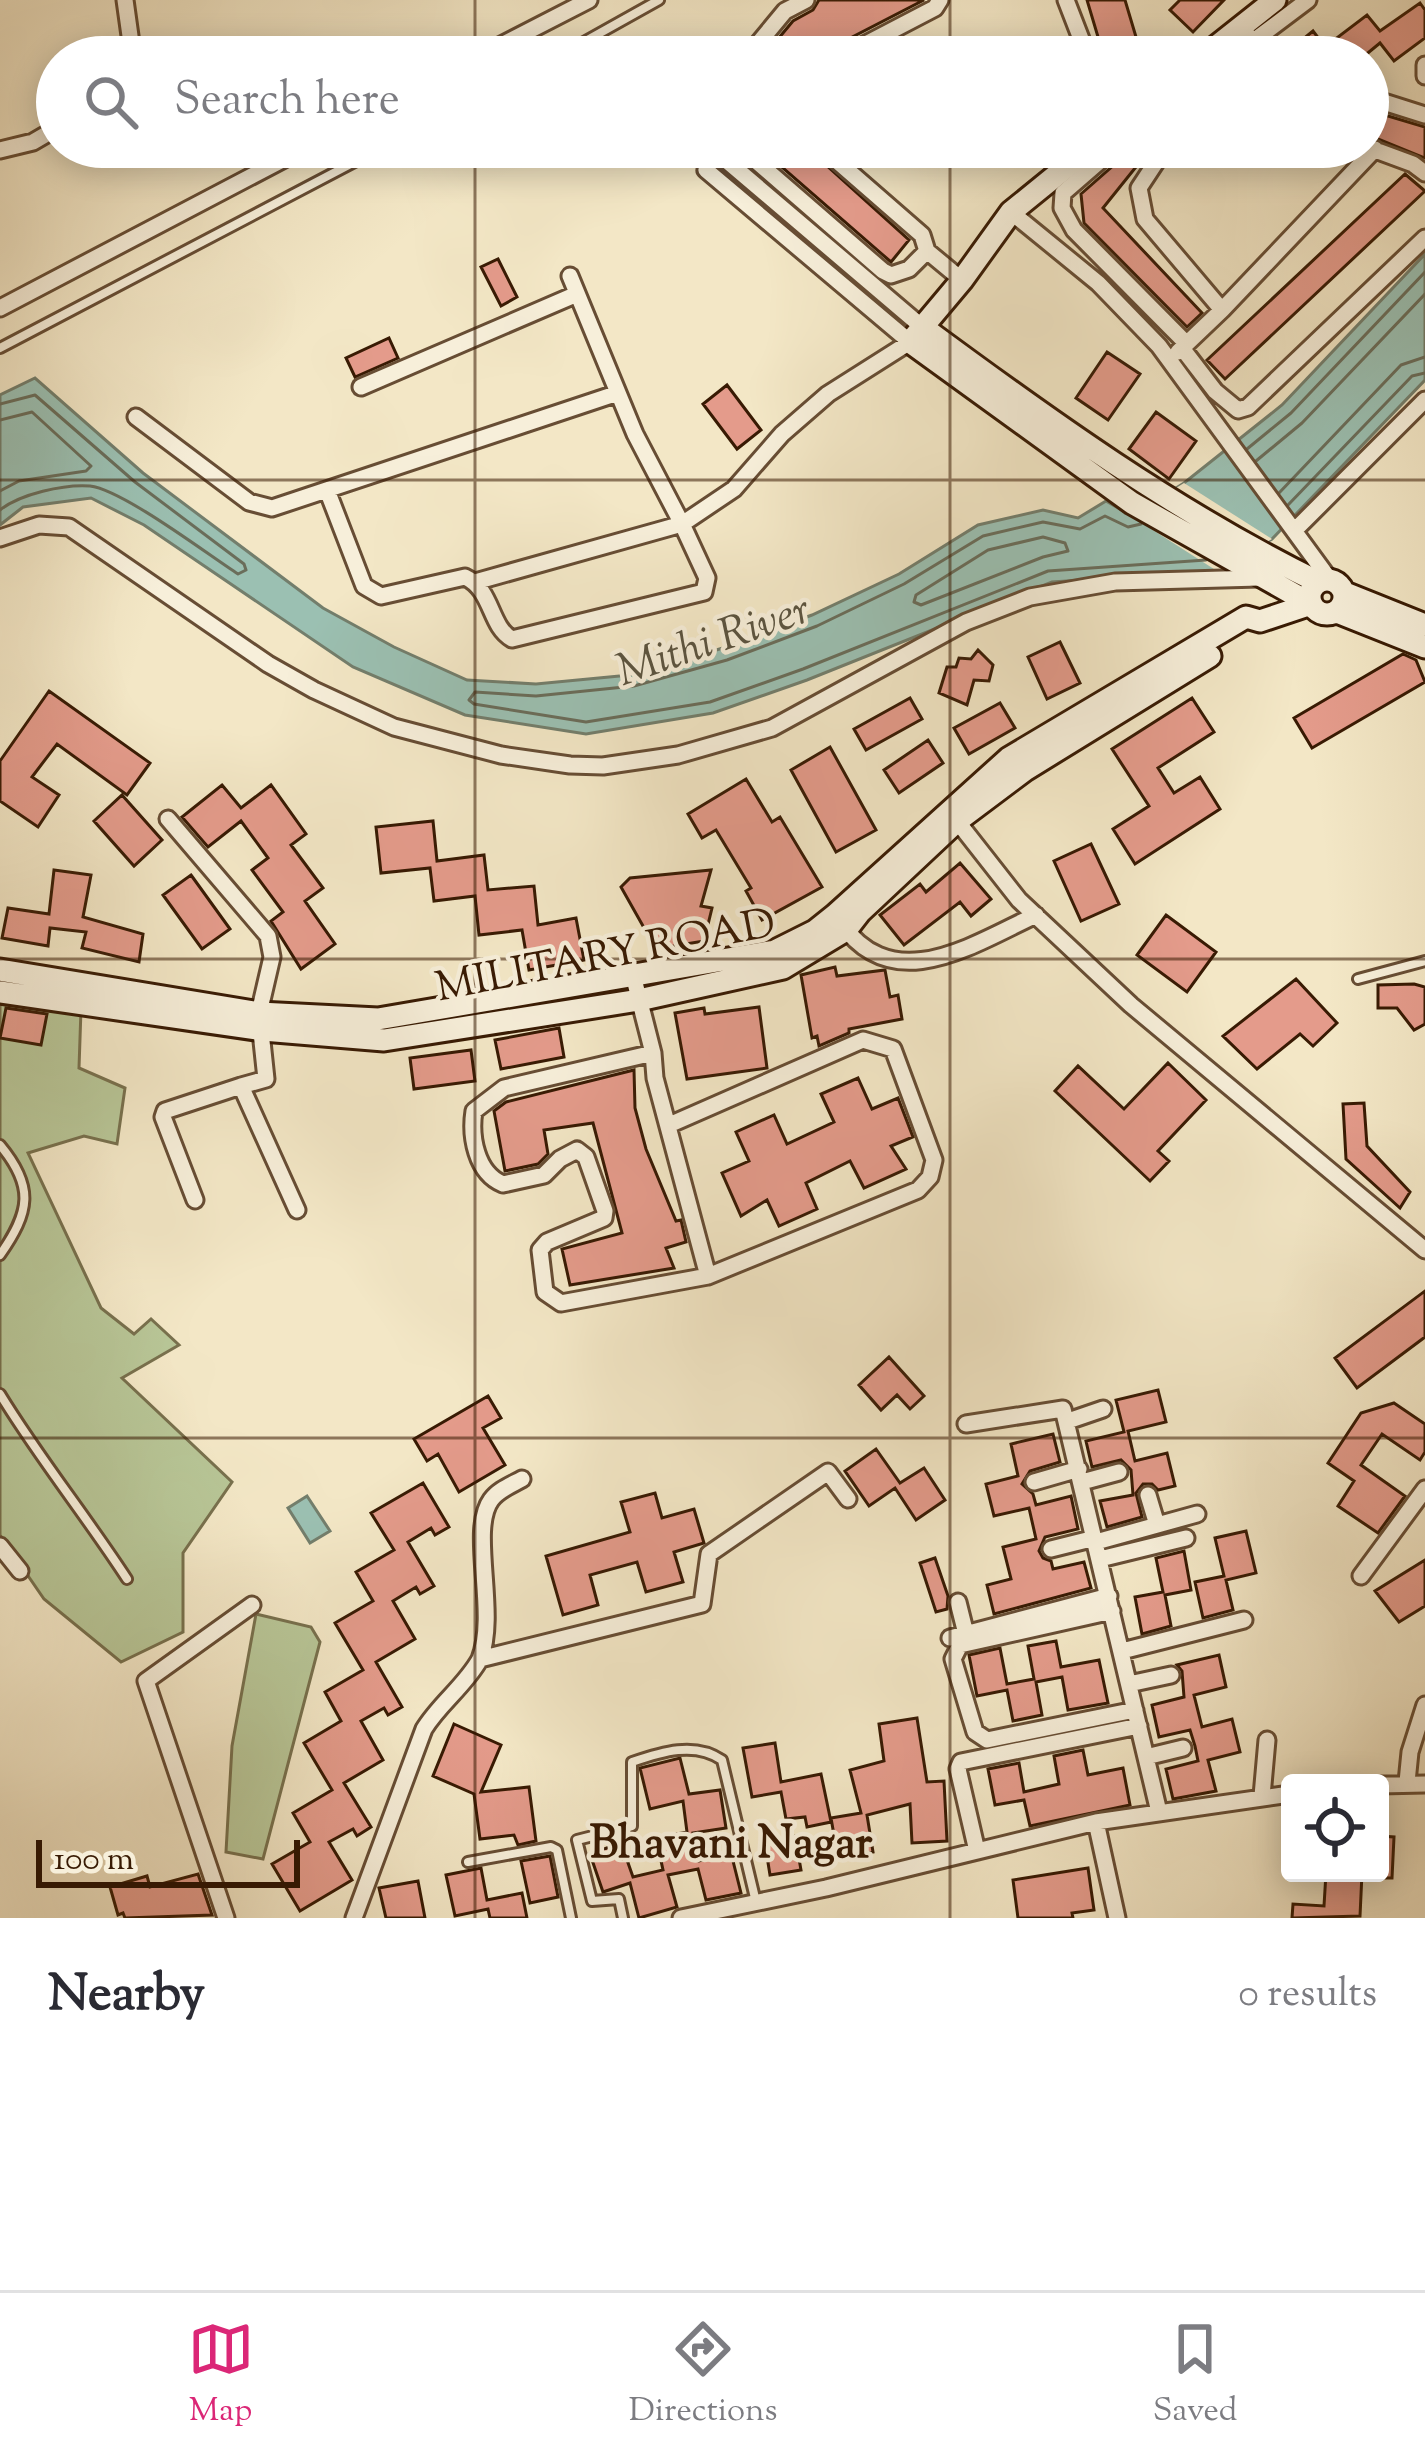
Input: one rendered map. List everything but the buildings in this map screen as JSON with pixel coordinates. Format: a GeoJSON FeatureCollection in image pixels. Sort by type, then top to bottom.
{"type":"FeatureCollection","features":[{"type":"Feature","properties":{"kind":"street"},"geometry":{"type":"LineString","coordinates":[[124,0],[130,36]]}},
{"type":"Feature","properties":{"kind":"street"},"geometry":{"type":"LineString","coordinates":[[519,36],[590,0]]}},
{"type":"Feature","properties":{"kind":"street"},"geometry":{"type":"LineString","coordinates":[[764,36],[785,11],[806,0]]}},
{"type":"Feature","properties":{"kind":"street"},"geometry":{"type":"LineString","coordinates":[[881,36],[934,8],[940,0]]}},
{"type":"Feature","properties":{"kind":"street"},"geometry":{"type":"LineString","coordinates":[[1066,0],[1080,36]]}},
{"type":"Feature","properties":{"kind":"street"},"geometry":{"type":"LineString","coordinates":[[1229,36],[1275,0]]}},
{"type":"Feature","properties":{"kind":"street"},"geometry":{"type":"LineString","coordinates":[[1260,36],[1308,0]]}},
{"type":"Feature","properties":{"kind":"street"},"geometry":{"type":"LineString","coordinates":[[1242,26],[1248,36]]}},
{"type":"Feature","properties":{"kind":"street"},"geometry":{"type":"LineString","coordinates":[[1425,65],[1425,76]]}},
{"type":"Feature","properties":{"kind":"street"},"geometry":{"type":"LineString","coordinates":[[1389,104],[1425,115]]}},
{"type":"Feature","properties":{"kind":"street"},"geometry":{"type":"LineString","coordinates":[[0,150],[36,140]]}},
{"type":"Feature","properties":{"kind":"street"},"geometry":{"type":"LineString","coordinates":[[1389,157],[1425,172]]}},
{"type":"Feature","properties":{"kind":"street"},"geometry":{"type":"LineString","coordinates":[[0,308],[267,168]]}},
{"type":"Feature","properties":{"kind":"street"},"geometry":{"type":"LineString","coordinates":[[707,168],[796,246],[1140,495],[1262,570],[1425,625]]}},
{"type":"Feature","properties":{"kind":"street"},"geometry":{"type":"LineString","coordinates":[[737,168],[916,334]]}},
{"type":"Feature","properties":{"kind":"street"},"geometry":{"type":"LineString","coordinates":[[764,168],[883,271],[891,275],[909,269],[927,251]]}},
{"type":"Feature","properties":{"kind":"street"},"geometry":{"type":"LineString","coordinates":[[844,168],[922,236],[927,251],[962,280]]}},
{"type":"Feature","properties":{"kind":"street"},"geometry":{"type":"LineString","coordinates":[[327,490],[358,574],[381,596],[455,577],[475,582],[682,524],[734,488],[782,434],[828,394],[916,334],[1011,212],[1065,168]]}},
{"type":"Feature","properties":{"kind":"street"},"geometry":{"type":"LineString","coordinates":[[1092,168],[1063,193],[1062,208],[1074,230],[1184,345],[1215,391],[1238,410],[1248,406],[1425,238]]}},
{"type":"Feature","properties":{"kind":"street"},"geometry":{"type":"LineString","coordinates":[[1152,168],[1138,188],[1145,219],[1222,310]]}},
{"type":"Feature","properties":{"kind":"street"},"geometry":{"type":"LineString","coordinates":[[1168,361],[1222,310],[1351,168]]}},
{"type":"Feature","properties":{"kind":"street"},"geometry":{"type":"LineString","coordinates":[[1011,212],[1098,283],[1168,361],[1294,526],[1328,594],[1425,647]]}},
{"type":"Feature","properties":{"kind":"street"},"geometry":{"type":"LineString","coordinates":[[796,246],[810,232]]}},
{"type":"Feature","properties":{"kind":"street"},"geometry":{"type":"LineString","coordinates":[[475,582],[502,633],[512,639],[704,592],[707,578],[618,393],[570,276]]}},
{"type":"Feature","properties":{"kind":"street"},"geometry":{"type":"LineString","coordinates":[[362,387],[578,294]]}},
{"type":"Feature","properties":{"kind":"street"},"geometry":{"type":"LineString","coordinates":[[136,417],[260,508],[618,393]]}},
{"type":"Feature","properties":{"kind":"street"},"geometry":{"type":"LineString","coordinates":[[1294,526],[1425,400]]}},
{"type":"Feature","properties":{"kind":"street"},"geometry":{"type":"LineString","coordinates":[[0,538],[40,525],[69,527],[268,664],[394,727],[501,755],[603,766],[677,754],[772,728],[966,622],[1030,597],[1115,582],[1262,570]]}},
{"type":"Feature","properties":{"kind":"street","name":"MILITARY ROAD"},"geometry":{"type":"LineString","coordinates":[[0,992],[162,1007],[384,1040],[639,1000],[779,959],[821,937],[915,848],[1080,726],[1174,669],[1246,617],[1260,621],[1328,594]]}},
{"type":"Feature","properties":{"kind":"street"},"geometry":{"type":"LineString","coordinates":[[915,848],[1009,758],[1080,726]]}},
{"type":"Feature","properties":{"kind":"street"},"geometry":{"type":"LineString","coordinates":[[168,819],[268,936],[272,957],[261,1022],[266,1079],[165,1111],[163,1117],[195,1200]]}},
{"type":"Feature","properties":{"kind":"street"},"geometry":{"type":"LineString","coordinates":[[957,820],[1019,901],[1131,1005],[1425,1250]]}},
{"type":"Feature","properties":{"kind":"street"},"geometry":{"type":"LineString","coordinates":[[840,922],[859,947],[912,963],[941,957],[1036,915]]}},
{"type":"Feature","properties":{"kind":"street"},"geometry":{"type":"LineString","coordinates":[[261,1022],[378,1019],[633,975],[779,959]]}},
{"type":"Feature","properties":{"kind":"street"},"geometry":{"type":"LineString","coordinates":[[0,970],[162,1007]]}},
{"type":"Feature","properties":{"kind":"street"},"geometry":{"type":"LineString","coordinates":[[633,975],[708,1276]]}},
{"type":"Feature","properties":{"kind":"street"},"geometry":{"type":"LineString","coordinates":[[563,987],[568,1011]]}},
{"type":"Feature","properties":{"kind":"street"},"geometry":{"type":"LineString","coordinates":[[653,1053],[504,1088],[474,1111],[471,1128],[482,1169],[503,1184],[544,1175],[577,1150],[586,1157],[604,1218],[547,1242],[540,1250],[544,1292],[561,1304],[708,1276],[917,1190],[930,1178],[934,1160],[892,1049],[863,1040],[669,1124]]}},
{"type":"Feature","properties":{"kind":"street"},"geometry":{"type":"LineString","coordinates":[[241,1086],[297,1210]]}},
{"type":"Feature","properties":{"kind":"street"},"geometry":{"type":"LineString","coordinates":[[966,1424],[1063,1409],[1159,1812]]}},
{"type":"Feature","properties":{"kind":"street"},"geometry":{"type":"LineString","coordinates":[[1068,1421],[1103,1409]]}},
{"type":"Feature","properties":{"kind":"street"},"geometry":{"type":"LineString","coordinates":[[480,1659],[702,1604],[710,1554],[828,1472],[848,1499]]}},
{"type":"Feature","properties":{"kind":"street"},"geometry":{"type":"LineString","coordinates":[[1034,1482],[1119,1472]]}},
{"type":"Feature","properties":{"kind":"street"},"geometry":{"type":"LineString","coordinates":[[354,1918],[424,1730],[480,1659],[489,1622],[483,1520],[496,1494],[522,1479]]}},
{"type":"Feature","properties":{"kind":"street"},"geometry":{"type":"LineString","coordinates":[[1360,1576],[1425,1489]]}},
{"type":"Feature","properties":{"kind":"street"},"geometry":{"type":"LineString","coordinates":[[1148,1495],[1157,1525]]}},
{"type":"Feature","properties":{"kind":"street"},"geometry":{"type":"LineString","coordinates":[[1097,1546],[1197,1514]]}},
{"type":"Feature","properties":{"kind":"street"},"geometry":{"type":"LineString","coordinates":[[1051,1549],[1186,1538]]}},
{"type":"Feature","properties":{"kind":"street"},"geometry":{"type":"LineString","coordinates":[[0,1546],[20,1571]]}},
{"type":"Feature","properties":{"kind":"street"},"geometry":{"type":"LineString","coordinates":[[958,1602],[958,1636],[1111,1604]]}},
{"type":"Feature","properties":{"kind":"street"},"geometry":{"type":"LineString","coordinates":[[1111,1604],[960,1645],[953,1659],[975,1732],[987,1740],[1137,1718]]}},
{"type":"Feature","properties":{"kind":"street"},"geometry":{"type":"LineString","coordinates":[[226,1918],[146,1682],[251,1605]]}},
{"type":"Feature","properties":{"kind":"street"},"geometry":{"type":"LineString","coordinates":[[1121,1651],[1244,1620]]}},
{"type":"Feature","properties":{"kind":"street"},"geometry":{"type":"LineString","coordinates":[[1129,1684],[1171,1675]]}},
{"type":"Feature","properties":{"kind":"street"},"geometry":{"type":"LineString","coordinates":[[1416,1783],[1410,1752],[1425,1705]]}},
{"type":"Feature","properties":{"kind":"street"},"geometry":{"type":"LineString","coordinates":[[977,1851],[958,1769],[961,1762],[1137,1718]]}},
{"type":"Feature","properties":{"kind":"street"},"geometry":{"type":"LineString","coordinates":[[1262,1796],[1268,1740]]}},
{"type":"Feature","properties":{"kind":"street"},"geometry":{"type":"LineString","coordinates":[[1146,1757],[1184,1748]]}},
{"type":"Feature","properties":{"kind":"street"},"geometry":{"type":"LineString","coordinates":[[681,1918],[1096,1822],[1281,1795]]}},
{"type":"Feature","properties":{"kind":"street"},"geometry":{"type":"LineString","coordinates":[[1096,1822],[1117,1918]]}},
{"type":"Feature","properties":{"kind":"lane"},"geometry":{"type":"LineString","coordinates":[[595,36],[659,0]]}},
{"type":"Feature","properties":{"kind":"lane"},"geometry":{"type":"LineString","coordinates":[[0,348],[343,168]]}},
{"type":"Feature","properties":{"kind":"lane"},"geometry":{"type":"LineString","coordinates":[[1358,979],[1425,961]]}},
{"type":"Feature","properties":{"kind":"lane"},"geometry":{"type":"LineString","coordinates":[[0,1145],[18,1167],[25,1202],[20,1227],[0,1255]]}},
{"type":"Feature","properties":{"kind":"lane"},"geometry":{"type":"LineString","coordinates":[[0,1394],[42,1462],[127,1580]]}},
{"type":"Feature","properties":{"kind":"lane"},"geometry":{"type":"LineString","coordinates":[[623,1918],[619,1899],[592,1901],[577,1840],[632,1826],[632,1762],[686,1749],[709,1751],[722,1760],[756,1902]]}},
{"type":"Feature","properties":{"kind":"lane"},"geometry":{"type":"LineString","coordinates":[[468,1862],[551,1847],[557,1850],[571,1918]]}},
{"type":"Feature","properties":{"kind":"shaded area"},"geometry":{"type":"Polygon","coordinates":[[[0,1003],[81,1009],[79,1068],[125,1088],[117,1144],[84,1136],[28,1153],[101,1308],[134,1334],[151,1319],[179,1345],[122,1378],[232,1482],[183,1553],[183,1632],[121,1662],[44,1599],[0,1535],[0,1003]]]}},
{"type":"Feature","properties":{"kind":"shaded area"},"geometry":{"type":"Polygon","coordinates":[[[256,1614],[311,1627],[320,1642],[263,1859],[226,1852],[232,1746],[256,1614]]]}},
{"type":"Feature","properties":{"kind":"water"},"geometry":{"type":"Polygon","coordinates":[[[1425,254],[1425,380],[1272,539],[1217,571],[1052,582],[713,713],[586,734],[465,715],[353,667],[144,525],[91,498],[23,507],[0,525],[0,395],[35,378],[143,473],[323,608],[394,647],[467,680],[536,684],[630,675],[812,615],[899,574],[978,525],[1043,510],[1078,518],[1106,501],[1132,516],[1184,483],[1282,405],[1425,254]]]}},
{"type":"Feature","properties":{"kind":"water"},"geometry":{"type":"Polygon","coordinates":[[[307,1496],[330,1531],[310,1543],[288,1508],[307,1496]]]}},
{"type":"Feature","properties":{"kind":"pier"},"geometry":{"type":"Polygon","coordinates":[[[1184,483],[1272,539],[1217,571],[1131,516],[1184,483]]]}},
{"type":"Feature","properties":{"kind":"district","name":"Bhavani Nagar"},"geometry":{"type":"Point","coordinates":[731,1846]}},
{"type":"Feature","properties":{"kind":"water label","name":"Mithi River"},"geometry":{"type":"Point","coordinates":[714,643]}}]}
